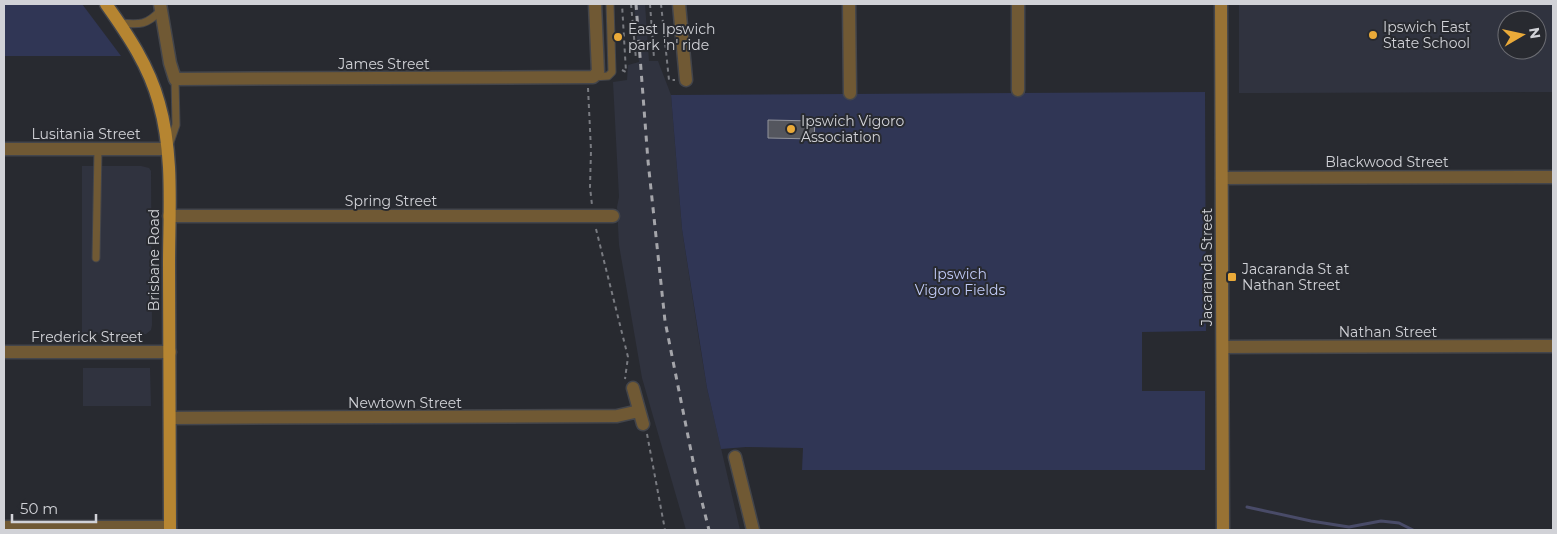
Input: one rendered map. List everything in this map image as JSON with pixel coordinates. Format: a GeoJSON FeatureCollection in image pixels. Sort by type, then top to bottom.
{"type":"FeatureCollection","features":[{"type":"Feature","properties":{"kind":"main road","name":"Brisbane Road"},"geometry":{"type":"LineString","coordinates":[[106,4],[137,49],[155,89],[163,119],[167,149],[170,529]]}},
{"type":"Feature","properties":{"kind":"street"},"geometry":{"type":"LineString","coordinates":[[590,82],[598,72],[594,4]]}},
{"type":"Feature","properties":{"kind":"street"},"geometry":{"type":"LineString","coordinates":[[679,4],[686,80]]}},
{"type":"Feature","properties":{"kind":"street"},"geometry":{"type":"LineString","coordinates":[[849,4],[850,93]]}},
{"type":"Feature","properties":{"kind":"street"},"geometry":{"type":"LineString","coordinates":[[1018,4],[1018,90]]}},
{"type":"Feature","properties":{"kind":"street","name":"Jacaranda Street"},"geometry":{"type":"LineString","coordinates":[[1221,4],[1223,530]]}},
{"type":"Feature","properties":{"kind":"street"},"geometry":{"type":"LineString","coordinates":[[161,7],[170,64],[175,79]]}},
{"type":"Feature","properties":{"kind":"street","name":"James Street"},"geometry":{"type":"LineString","coordinates":[[175,79],[590,82]]}},
{"type":"Feature","properties":{"kind":"street","name":"Lusitania Street"},"geometry":{"type":"LineString","coordinates":[[4,149],[167,149]]}},
{"type":"Feature","properties":{"kind":"street","name":"Blackwood Street"},"geometry":{"type":"LineString","coordinates":[[1222,178],[1553,176]]}},
{"type":"Feature","properties":{"kind":"street","name":"Spring Street"},"geometry":{"type":"LineString","coordinates":[[169,216],[613,216]]}},
{"type":"Feature","properties":{"kind":"street","name":"Nathan Street"},"geometry":{"type":"LineString","coordinates":[[1223,347],[1553,346]]}},
{"type":"Feature","properties":{"kind":"street","name":"Frederick Street"},"geometry":{"type":"LineString","coordinates":[[4,352],[170,352]]}},
{"type":"Feature","properties":{"kind":"street"},"geometry":{"type":"LineString","coordinates":[[628,384],[642,422]]}},
{"type":"Feature","properties":{"kind":"street","name":"Newtown Street"},"geometry":{"type":"LineString","coordinates":[[170,418],[617,416],[642,422]]}},
{"type":"Feature","properties":{"kind":"street"},"geometry":{"type":"LineString","coordinates":[[735,457],[753,530]]}},
{"type":"Feature","properties":{"kind":"street"},"geometry":{"type":"LineString","coordinates":[[4,527],[170,529]]}},
{"type":"Feature","properties":{"kind":"lane"},"geometry":{"type":"LineString","coordinates":[[590,82],[611,75],[613,67],[610,4]]}},
{"type":"Feature","properties":{"kind":"lane"},"geometry":{"type":"LineString","coordinates":[[120,23],[142,24],[152,19],[161,7]]}},
{"type":"Feature","properties":{"kind":"lane"},"geometry":{"type":"LineString","coordinates":[[167,149],[176,125],[175,79]]}},
{"type":"Feature","properties":{"kind":"lane"},"geometry":{"type":"LineString","coordinates":[[96,258],[98,149]]}},
{"type":"Feature","properties":{"kind":"path"},"geometry":{"type":"LineString","coordinates":[[613,67],[626,72],[622,4]]}},
{"type":"Feature","properties":{"kind":"path"},"geometry":{"type":"LineString","coordinates":[[631,4],[636,59]]}},
{"type":"Feature","properties":{"kind":"path"},"geometry":{"type":"LineString","coordinates":[[650,4],[654,58]]}},
{"type":"Feature","properties":{"kind":"path"},"geometry":{"type":"LineString","coordinates":[[662,4],[669,80],[686,80]]}},
{"type":"Feature","properties":{"kind":"path"},"geometry":{"type":"LineString","coordinates":[[590,82],[592,150],[590,187],[592,205]]}},
{"type":"Feature","properties":{"kind":"path"},"geometry":{"type":"LineString","coordinates":[[595,224],[628,357],[628,384]]}},
{"type":"Feature","properties":{"kind":"path"},"geometry":{"type":"LineString","coordinates":[[642,422],[647,434],[665,530]]}},
{"type":"Feature","properties":{"kind":"shaded area"},"geometry":{"type":"Polygon","coordinates":[[[634,4],[645,4],[649,61],[658,61],[671,95],[682,229],[699,340],[707,388],[740,530],[686,530],[642,378],[619,245],[617,207],[619,197],[613,82],[627,80],[628,65],[639,62],[634,4]]]}},
{"type":"Feature","properties":{"kind":"shaded area","name":"Ipswich East State School"},"geometry":{"type":"Polygon","coordinates":[[[1239,4],[1553,4],[1553,92],[1239,93],[1239,4]]]}},
{"type":"Feature","properties":{"kind":"shaded area"},"geometry":{"type":"Polygon","coordinates":[[[82,166],[141,166],[149,168],[151,171],[152,325],[151,330],[146,334],[82,335],[82,166]]]}},
{"type":"Feature","properties":{"kind":"shaded area"},"geometry":{"type":"Polygon","coordinates":[[[83,368],[150,368],[151,406],[83,406],[83,368]]]}},
{"type":"Feature","properties":{"kind":"green space"},"geometry":{"type":"Polygon","coordinates":[[[4,4],[82,4],[121,56],[4,56],[4,4]]]}},
{"type":"Feature","properties":{"kind":"green space","name":"Ipswich Vigoro Fields"},"geometry":{"type":"Polygon","coordinates":[[[1205,92],[1206,331],[1142,332],[1142,391],[1205,391],[1205,470],[802,470],[803,448],[746,447],[721,449],[707,388],[682,229],[671,95],[1205,92]]]}},
{"type":"Feature","properties":{"kind":"building","name":"Ipswich Vigoro Association"},"geometry":{"type":"Polygon","coordinates":[[[768,120],[815,121],[814,139],[768,138],[768,120]]]}},
{"type":"Feature","properties":{"kind":"waterway"},"geometry":{"type":"LineString","coordinates":[[1247,507],[1349,527],[1381,521],[1399,523],[1413,530]]}},
{"type":"Feature","properties":{"kind":"railway"},"geometry":{"type":"LineString","coordinates":[[636,4],[648,161],[665,321],[698,486],[709,530]]}},
{"type":"Feature","properties":{"kind":"place","name":"Ipswich East State School"},"geometry":{"type":"Point","coordinates":[1373,35]}},
{"type":"Feature","properties":{"kind":"place","name":"East Ipswich park 'n' ride"},"geometry":{"type":"Point","coordinates":[618,37]}},
{"type":"Feature","properties":{"kind":"place","name":"Ipswich Vigoro Association"},"geometry":{"type":"Point","coordinates":[791,129]}},
{"type":"Feature","properties":{"kind":"place","name":"Jacaranda St at Nathan Street"},"geometry":{"type":"Point","coordinates":[1232,277]}}]}
